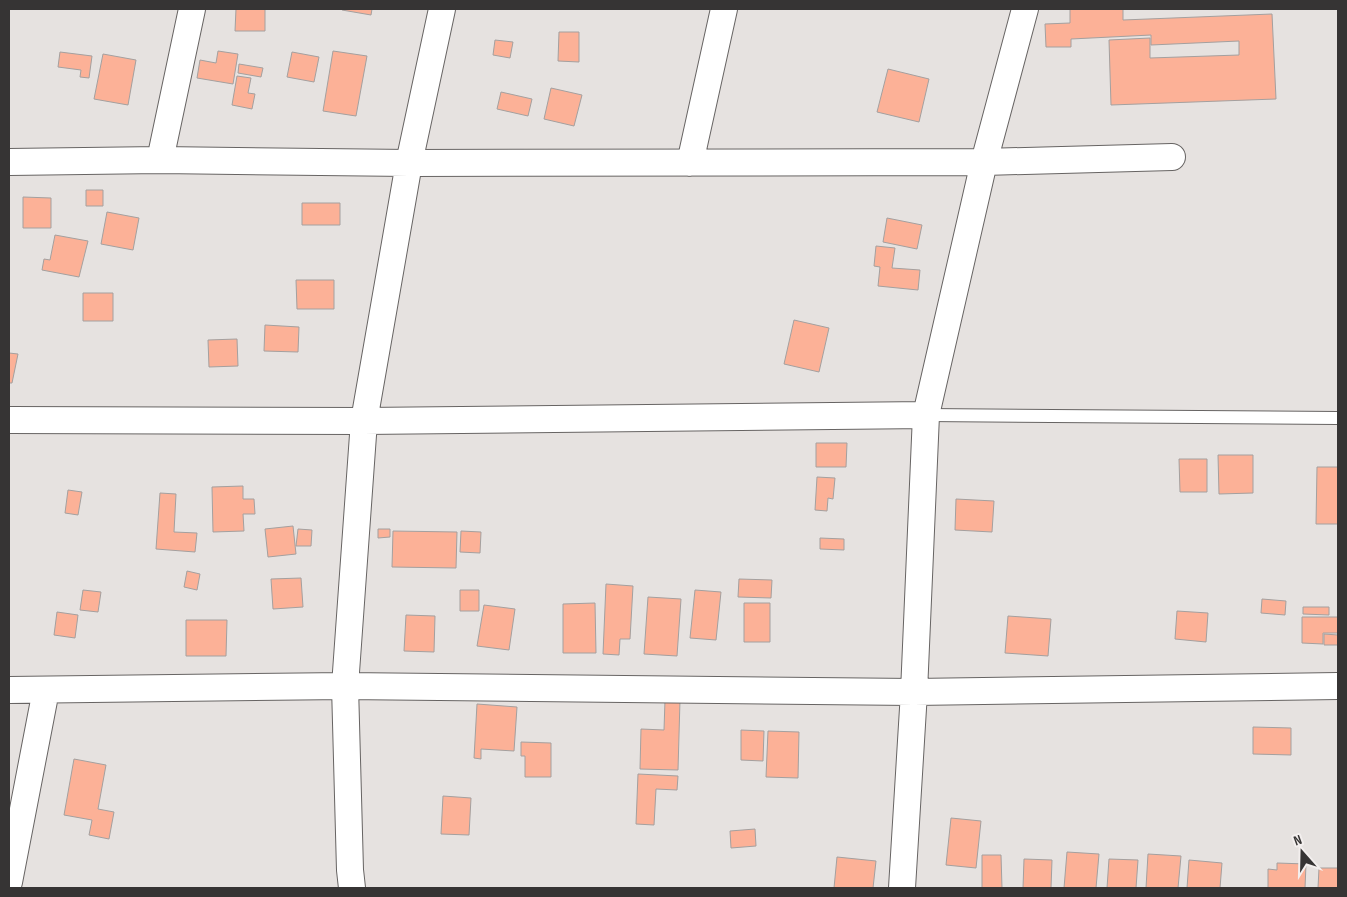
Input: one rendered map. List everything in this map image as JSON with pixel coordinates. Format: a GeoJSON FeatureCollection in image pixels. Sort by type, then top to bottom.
{"type":"FeatureCollection","features":[{"type":"Feature","properties":{"kind":"street"},"geometry":{"type":"LineString","coordinates":[[160,160],[192,9]]}},
{"type":"Feature","properties":{"kind":"street"},"geometry":{"type":"LineString","coordinates":[[352,888],[345,686],[364,421],[409,163],[442,9]]}},
{"type":"Feature","properties":{"kind":"street"},"geometry":{"type":"LineString","coordinates":[[690,162],[724,9]]}},
{"type":"Feature","properties":{"kind":"street"},"geometry":{"type":"LineString","coordinates":[[902,888],[914,692],[926,415],[984,162],[1025,9]]}},
{"type":"Feature","properties":{"kind":"street"},"geometry":{"type":"LineString","coordinates":[[9,162],[160,160],[409,163],[984,162],[1172,157]]}},
{"type":"Feature","properties":{"kind":"street"},"geometry":{"type":"LineString","coordinates":[[9,420],[364,421],[926,415]]}},
{"type":"Feature","properties":{"kind":"street"},"geometry":{"type":"LineString","coordinates":[[9,690],[345,686],[914,692],[1338,686]]}},
{"type":"Feature","properties":{"kind":"street"},"geometry":{"type":"LineString","coordinates":[[9,882],[46,690]]}},
{"type":"Feature","properties":{"kind":"lane"},"geometry":{"type":"LineString","coordinates":[[926,415],[1338,418]]}},
{"type":"Feature","properties":{"kind":"building"},"geometry":{"type":"Polygon","coordinates":[[[236,9],[265,9],[265,31],[235,31],[236,9]]]}},
{"type":"Feature","properties":{"kind":"building"},"geometry":{"type":"Polygon","coordinates":[[[343,9],[372,9],[371,15],[343,9]]]}},
{"type":"Feature","properties":{"kind":"building"},"geometry":{"type":"Polygon","coordinates":[[[1070,9],[1123,9],[1123,20],[1272,14],[1276,99],[1111,105],[1109,40],[1150,38],[1150,58],[1239,55],[1239,41],[1151,45],[1151,35],[1071,39],[1071,47],[1046,47],[1045,24],[1070,23],[1070,9]]]}},
{"type":"Feature","properties":{"kind":"building"},"geometry":{"type":"Polygon","coordinates":[[[559,32],[579,32],[579,62],[558,61],[559,32]]]}},
{"type":"Feature","properties":{"kind":"building"},"geometry":{"type":"Polygon","coordinates":[[[495,40],[513,42],[510,58],[493,55],[495,40]]]}},
{"type":"Feature","properties":{"kind":"building"},"geometry":{"type":"Polygon","coordinates":[[[218,51],[238,54],[233,84],[197,78],[200,60],[216,63],[218,51]]]}},
{"type":"Feature","properties":{"kind":"building"},"geometry":{"type":"Polygon","coordinates":[[[333,51],[367,56],[356,116],[323,111],[333,51]]]}},
{"type":"Feature","properties":{"kind":"building"},"geometry":{"type":"Polygon","coordinates":[[[60,52],[92,56],[89,78],[80,77],[81,70],[58,67],[60,52]]]}},
{"type":"Feature","properties":{"kind":"building"},"geometry":{"type":"Polygon","coordinates":[[[292,52],[319,57],[314,82],[287,77],[292,52]]]}},
{"type":"Feature","properties":{"kind":"building"},"geometry":{"type":"Polygon","coordinates":[[[103,54],[136,60],[128,105],[94,99],[103,54]]]}},
{"type":"Feature","properties":{"kind":"building"},"geometry":{"type":"Polygon","coordinates":[[[239,64],[263,68],[261,77],[238,73],[239,64]]]}},
{"type":"Feature","properties":{"kind":"building"},"geometry":{"type":"Polygon","coordinates":[[[888,69],[929,79],[919,122],[877,112],[888,69]]]}},
{"type":"Feature","properties":{"kind":"building"},"geometry":{"type":"Polygon","coordinates":[[[237,76],[251,78],[248,93],[255,94],[252,109],[232,105],[237,76]]]}},
{"type":"Feature","properties":{"kind":"building"},"geometry":{"type":"Polygon","coordinates":[[[551,88],[582,95],[574,126],[544,119],[551,88]]]}},
{"type":"Feature","properties":{"kind":"building"},"geometry":{"type":"Polygon","coordinates":[[[501,92],[532,99],[528,116],[497,109],[501,92]]]}},
{"type":"Feature","properties":{"kind":"building"},"geometry":{"type":"Polygon","coordinates":[[[86,190],[103,190],[103,206],[86,206],[86,190]]]}},
{"type":"Feature","properties":{"kind":"building"},"geometry":{"type":"Polygon","coordinates":[[[23,197],[51,198],[51,228],[23,228],[23,197]]]}},
{"type":"Feature","properties":{"kind":"building"},"geometry":{"type":"Polygon","coordinates":[[[302,203],[340,203],[340,225],[302,225],[302,203]]]}},
{"type":"Feature","properties":{"kind":"building"},"geometry":{"type":"Polygon","coordinates":[[[107,212],[139,218],[133,250],[101,244],[107,212]]]}},
{"type":"Feature","properties":{"kind":"building"},"geometry":{"type":"Polygon","coordinates":[[[887,218],[922,225],[917,249],[883,242],[887,218]]]}},
{"type":"Feature","properties":{"kind":"building"},"geometry":{"type":"Polygon","coordinates":[[[55,235],[88,241],[79,277],[42,270],[44,259],[50,260],[55,235]]]}},
{"type":"Feature","properties":{"kind":"building"},"geometry":{"type":"Polygon","coordinates":[[[876,246],[895,248],[892,268],[920,270],[918,290],[878,286],[880,267],[874,266],[876,246]]]}},
{"type":"Feature","properties":{"kind":"building"},"geometry":{"type":"Polygon","coordinates":[[[296,280],[334,280],[334,309],[297,309],[296,280]]]}},
{"type":"Feature","properties":{"kind":"building"},"geometry":{"type":"Polygon","coordinates":[[[83,293],[113,293],[113,321],[83,321],[83,293]]]}},
{"type":"Feature","properties":{"kind":"building"},"geometry":{"type":"Polygon","coordinates":[[[794,320],[829,328],[819,372],[784,364],[794,320]]]}},
{"type":"Feature","properties":{"kind":"building"},"geometry":{"type":"Polygon","coordinates":[[[265,325],[299,327],[298,352],[264,351],[265,325]]]}},
{"type":"Feature","properties":{"kind":"building"},"geometry":{"type":"Polygon","coordinates":[[[237,339],[238,366],[209,367],[208,340],[237,339]]]}},
{"type":"Feature","properties":{"kind":"building"},"geometry":{"type":"Polygon","coordinates":[[[9,353],[18,354],[12,383],[9,383],[9,353]]]}},
{"type":"Feature","properties":{"kind":"building"},"geometry":{"type":"Polygon","coordinates":[[[816,443],[847,443],[846,467],[816,467],[816,443]]]}},
{"type":"Feature","properties":{"kind":"building"},"geometry":{"type":"Polygon","coordinates":[[[1218,455],[1253,455],[1253,493],[1219,494],[1218,455]]]}},
{"type":"Feature","properties":{"kind":"building"},"geometry":{"type":"Polygon","coordinates":[[[1179,459],[1207,459],[1207,492],[1180,492],[1179,459]]]}},
{"type":"Feature","properties":{"kind":"building"},"geometry":{"type":"Polygon","coordinates":[[[1317,467],[1338,467],[1338,524],[1316,524],[1317,467]]]}},
{"type":"Feature","properties":{"kind":"building"},"geometry":{"type":"Polygon","coordinates":[[[817,477],[835,478],[833,499],[828,498],[827,511],[815,510],[817,477]]]}},
{"type":"Feature","properties":{"kind":"building"},"geometry":{"type":"Polygon","coordinates":[[[243,486],[243,499],[254,499],[255,514],[243,514],[244,531],[213,532],[212,487],[243,486]]]}},
{"type":"Feature","properties":{"kind":"building"},"geometry":{"type":"Polygon","coordinates":[[[68,490],[82,492],[78,515],[65,513],[68,490]]]}},
{"type":"Feature","properties":{"kind":"building"},"geometry":{"type":"Polygon","coordinates":[[[160,493],[176,494],[174,532],[197,533],[195,552],[156,549],[160,493]]]}},
{"type":"Feature","properties":{"kind":"building"},"geometry":{"type":"Polygon","coordinates":[[[956,499],[994,501],[992,532],[955,530],[956,499]]]}},
{"type":"Feature","properties":{"kind":"building"},"geometry":{"type":"Polygon","coordinates":[[[293,526],[296,554],[268,557],[265,529],[293,526]]]}},
{"type":"Feature","properties":{"kind":"building"},"geometry":{"type":"Polygon","coordinates":[[[298,529],[312,530],[311,546],[296,546],[298,529]]]}},
{"type":"Feature","properties":{"kind":"building"},"geometry":{"type":"Polygon","coordinates":[[[378,529],[390,529],[390,537],[378,538],[378,529]]]}},
{"type":"Feature","properties":{"kind":"building"},"geometry":{"type":"Polygon","coordinates":[[[393,531],[457,532],[456,568],[392,567],[393,531]]]}},
{"type":"Feature","properties":{"kind":"building"},"geometry":{"type":"Polygon","coordinates":[[[461,531],[481,532],[480,553],[460,552],[461,531]]]}},
{"type":"Feature","properties":{"kind":"building"},"geometry":{"type":"Polygon","coordinates":[[[820,538],[844,539],[844,550],[820,549],[820,538]]]}},
{"type":"Feature","properties":{"kind":"building"},"geometry":{"type":"Polygon","coordinates":[[[187,571],[200,574],[197,590],[184,587],[187,571]]]}},
{"type":"Feature","properties":{"kind":"building"},"geometry":{"type":"Polygon","coordinates":[[[301,578],[303,607],[273,609],[271,579],[301,578]]]}},
{"type":"Feature","properties":{"kind":"building"},"geometry":{"type":"Polygon","coordinates":[[[739,579],[772,580],[771,598],[738,597],[739,579]]]}},
{"type":"Feature","properties":{"kind":"building"},"geometry":{"type":"Polygon","coordinates":[[[606,584],[633,586],[630,639],[620,639],[619,655],[603,654],[606,584]]]}},
{"type":"Feature","properties":{"kind":"building"},"geometry":{"type":"Polygon","coordinates":[[[83,590],[101,592],[98,612],[80,610],[83,590]]]}},
{"type":"Feature","properties":{"kind":"building"},"geometry":{"type":"Polygon","coordinates":[[[460,590],[479,590],[479,611],[460,611],[460,590]]]}},
{"type":"Feature","properties":{"kind":"building"},"geometry":{"type":"Polygon","coordinates":[[[695,590],[721,592],[716,640],[690,638],[695,590]]]}},
{"type":"Feature","properties":{"kind":"building"},"geometry":{"type":"Polygon","coordinates":[[[648,597],[681,599],[677,656],[644,654],[648,597]]]}},
{"type":"Feature","properties":{"kind":"building"},"geometry":{"type":"Polygon","coordinates":[[[1262,599],[1286,601],[1285,615],[1261,613],[1262,599]]]}},
{"type":"Feature","properties":{"kind":"building"},"geometry":{"type":"Polygon","coordinates":[[[595,603],[596,653],[563,653],[563,604],[595,603]]]}},
{"type":"Feature","properties":{"kind":"building"},"geometry":{"type":"Polygon","coordinates":[[[744,603],[770,603],[770,642],[744,642],[744,603]]]}},
{"type":"Feature","properties":{"kind":"building"},"geometry":{"type":"Polygon","coordinates":[[[484,605],[515,609],[509,650],[477,646],[484,605]]]}},
{"type":"Feature","properties":{"kind":"building"},"geometry":{"type":"Polygon","coordinates":[[[1303,607],[1329,607],[1329,615],[1303,614],[1303,607]]]}},
{"type":"Feature","properties":{"kind":"building"},"geometry":{"type":"Polygon","coordinates":[[[1177,611],[1208,613],[1206,642],[1175,639],[1177,611]]]}},
{"type":"Feature","properties":{"kind":"building"},"geometry":{"type":"Polygon","coordinates":[[[57,612],[78,615],[75,638],[54,635],[57,612]]]}},
{"type":"Feature","properties":{"kind":"building"},"geometry":{"type":"Polygon","coordinates":[[[406,615],[435,616],[434,652],[404,651],[406,615]]]}},
{"type":"Feature","properties":{"kind":"building"},"geometry":{"type":"Polygon","coordinates":[[[1008,616],[1051,619],[1048,656],[1005,653],[1008,616]]]}},
{"type":"Feature","properties":{"kind":"building"},"geometry":{"type":"Polygon","coordinates":[[[1302,617],[1338,617],[1338,633],[1323,633],[1323,644],[1302,643],[1302,617]]]}},
{"type":"Feature","properties":{"kind":"building"},"geometry":{"type":"Polygon","coordinates":[[[186,620],[227,620],[226,656],[186,656],[186,620]]]}},
{"type":"Feature","properties":{"kind":"building"},"geometry":{"type":"Polygon","coordinates":[[[1324,634],[1338,635],[1338,645],[1324,645],[1324,634]]]}},
{"type":"Feature","properties":{"kind":"building"},"geometry":{"type":"Polygon","coordinates":[[[665,700],[680,700],[678,770],[640,769],[641,729],[664,730],[665,700]]]}},
{"type":"Feature","properties":{"kind":"building"},"geometry":{"type":"Polygon","coordinates":[[[477,704],[517,707],[514,751],[481,749],[481,759],[474,758],[477,704]]]}},
{"type":"Feature","properties":{"kind":"building"},"geometry":{"type":"Polygon","coordinates":[[[1253,727],[1291,728],[1291,755],[1253,754],[1253,727]]]}},
{"type":"Feature","properties":{"kind":"building"},"geometry":{"type":"Polygon","coordinates":[[[741,730],[764,731],[763,761],[741,760],[741,730]]]}},
{"type":"Feature","properties":{"kind":"building"},"geometry":{"type":"Polygon","coordinates":[[[768,731],[799,732],[798,778],[766,777],[768,731]]]}},
{"type":"Feature","properties":{"kind":"building"},"geometry":{"type":"Polygon","coordinates":[[[521,742],[551,743],[551,777],[525,777],[525,756],[521,756],[521,742]]]}},
{"type":"Feature","properties":{"kind":"building"},"geometry":{"type":"Polygon","coordinates":[[[74,759],[106,765],[98,809],[114,812],[109,839],[89,835],[92,820],[64,815],[74,759]]]}},
{"type":"Feature","properties":{"kind":"building"},"geometry":{"type":"Polygon","coordinates":[[[638,774],[678,776],[677,790],[656,789],[654,825],[636,824],[638,774]]]}},
{"type":"Feature","properties":{"kind":"building"},"geometry":{"type":"Polygon","coordinates":[[[443,796],[471,798],[469,835],[441,834],[443,796]]]}},
{"type":"Feature","properties":{"kind":"building"},"geometry":{"type":"Polygon","coordinates":[[[951,818],[981,821],[976,868],[946,865],[951,818]]]}},
{"type":"Feature","properties":{"kind":"building"},"geometry":{"type":"Polygon","coordinates":[[[755,829],[756,846],[731,848],[730,831],[755,829]]]}},
{"type":"Feature","properties":{"kind":"building"},"geometry":{"type":"Polygon","coordinates":[[[1067,852],[1099,854],[1096,888],[1064,888],[1067,852]]]}},
{"type":"Feature","properties":{"kind":"building"},"geometry":{"type":"Polygon","coordinates":[[[1148,854],[1181,856],[1178,888],[1146,888],[1148,854]]]}},
{"type":"Feature","properties":{"kind":"building"},"geometry":{"type":"Polygon","coordinates":[[[982,855],[1001,855],[1002,888],[982,888],[982,855]]]}},
{"type":"Feature","properties":{"kind":"building"},"geometry":{"type":"Polygon","coordinates":[[[837,857],[876,861],[873,888],[834,888],[837,857]]]}},
{"type":"Feature","properties":{"kind":"building"},"geometry":{"type":"Polygon","coordinates":[[[1024,859],[1052,860],[1051,888],[1023,888],[1024,859]]]}},
{"type":"Feature","properties":{"kind":"building"},"geometry":{"type":"Polygon","coordinates":[[[1109,859],[1138,860],[1136,888],[1107,888],[1109,859]]]}},
{"type":"Feature","properties":{"kind":"building"},"geometry":{"type":"Polygon","coordinates":[[[1189,860],[1222,863],[1220,888],[1187,888],[1189,860]]]}},
{"type":"Feature","properties":{"kind":"building"},"geometry":{"type":"Polygon","coordinates":[[[1277,863],[1306,864],[1305,888],[1268,888],[1268,869],[1277,870],[1277,863]]]}},
{"type":"Feature","properties":{"kind":"building"},"geometry":{"type":"Polygon","coordinates":[[[1319,868],[1338,868],[1338,888],[1318,888],[1319,868]]]}}]}
